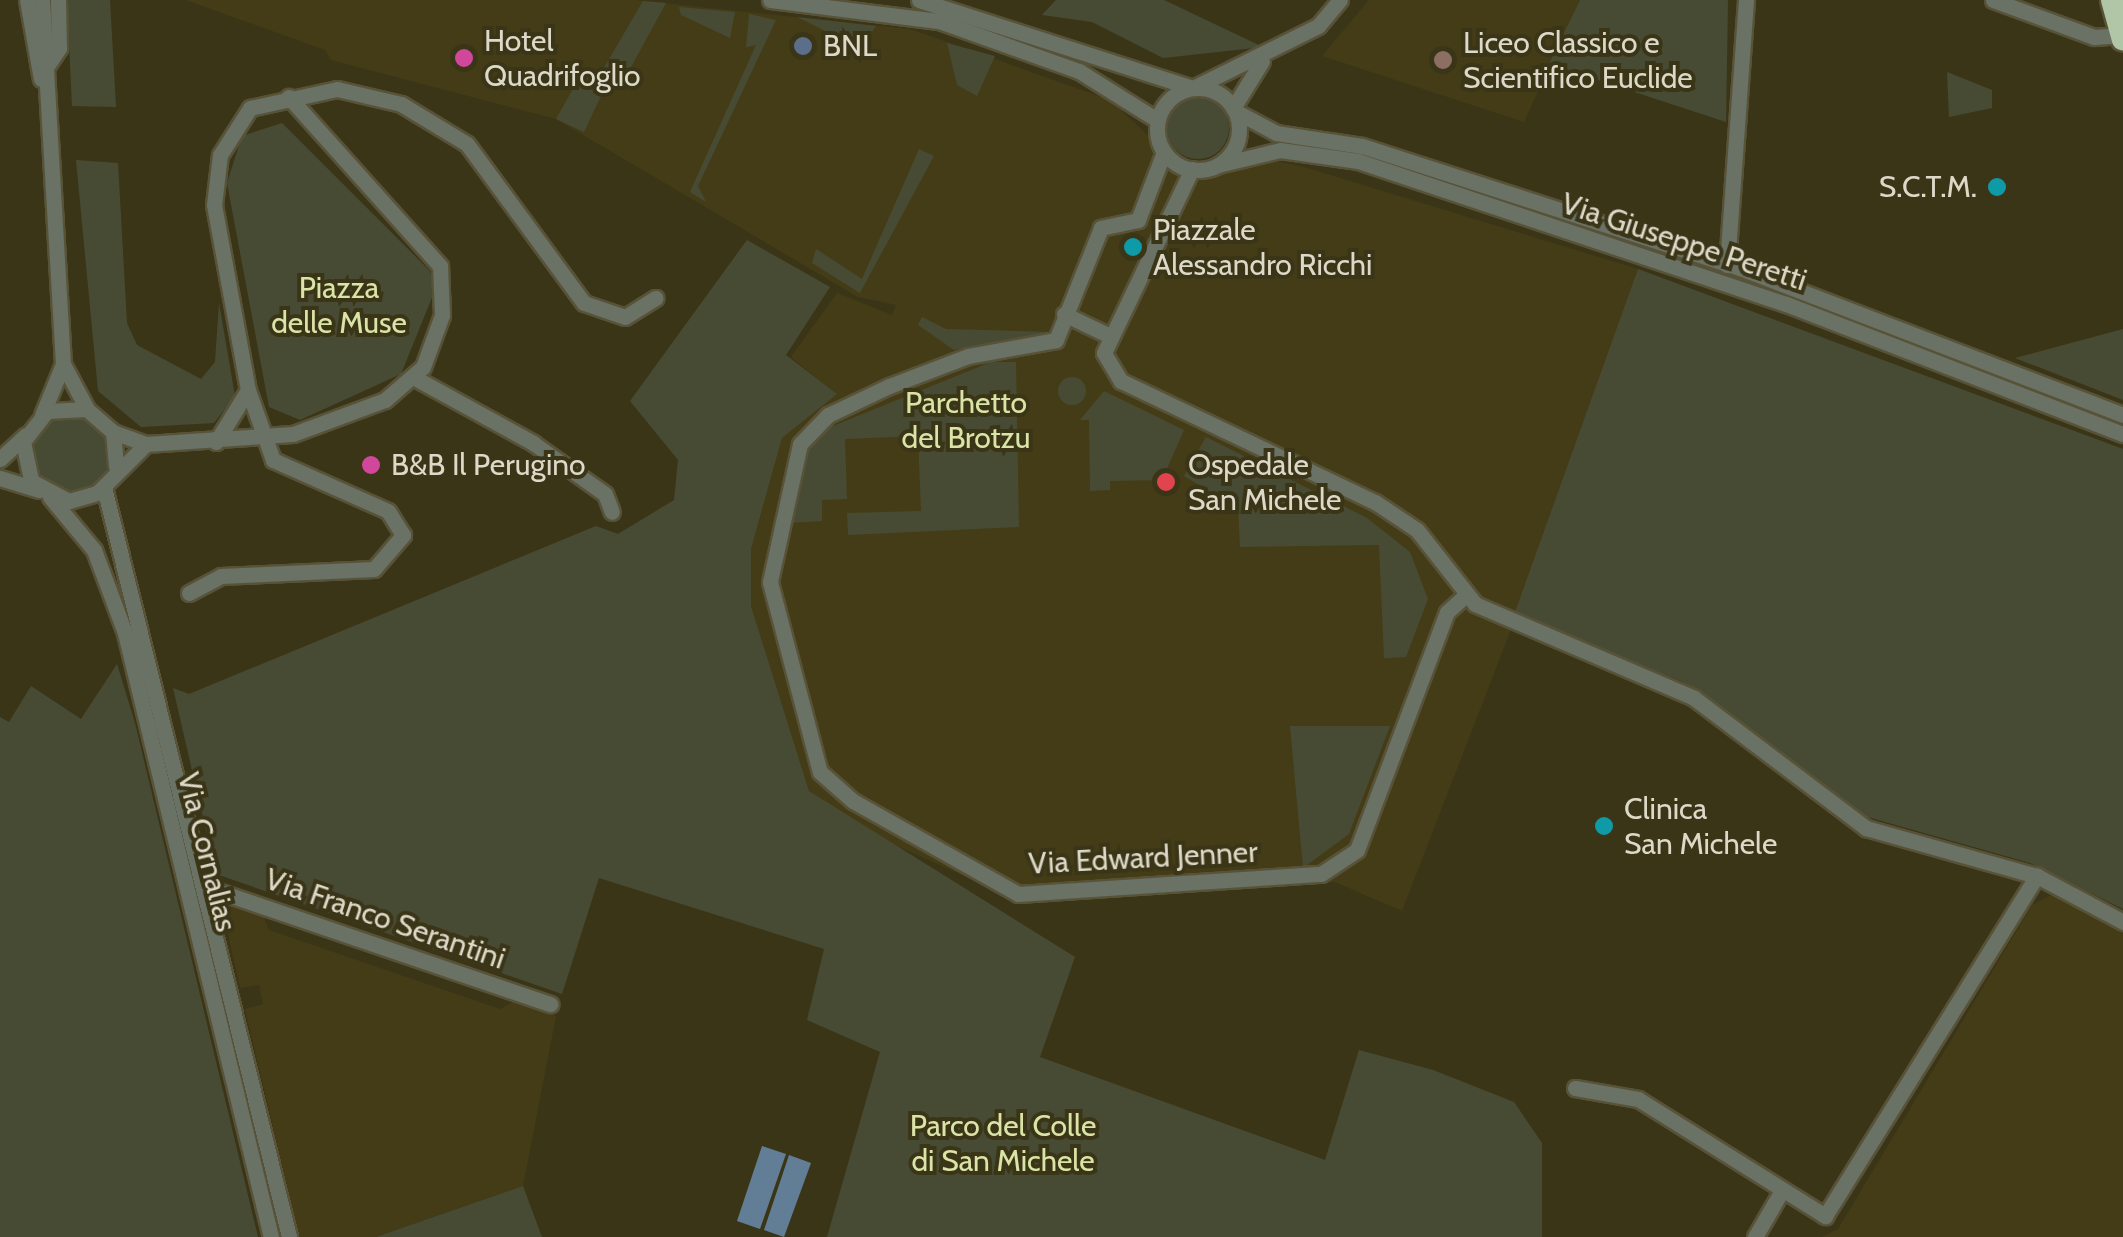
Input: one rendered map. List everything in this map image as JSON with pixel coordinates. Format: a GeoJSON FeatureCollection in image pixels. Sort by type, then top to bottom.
{"type":"FeatureCollection","features":[{"type":"Feature","properties":{"kind":"highway"},"geometry":{"type":"LineString","coordinates":[[2112,0],[2122,37]]}},
{"type":"Feature","properties":{"kind":"street"},"geometry":{"type":"LineString","coordinates":[[27,0],[45,92],[63,364],[88,408],[113,432],[146,444],[268,438],[352,415],[415,378],[442,316],[440,266],[289,97]]}},
{"type":"Feature","properties":{"kind":"street"},"geometry":{"type":"LineString","coordinates":[[42,0],[48,66],[45,92]]}},
{"type":"Feature","properties":{"kind":"street"},"geometry":{"type":"LineString","coordinates":[[48,66],[60,48],[58,0]]}},
{"type":"Feature","properties":{"kind":"street"},"geometry":{"type":"LineString","coordinates":[[770,0],[938,21],[1080,70],[1157,120]]}},
{"type":"Feature","properties":{"kind":"street","name":"Via Giuseppe Peretti"},"geometry":{"type":"LineString","coordinates":[[919,0],[1193,88],[1276,134],[1362,146],[1727,264],[2123,414]]}},
{"type":"Feature","properties":{"kind":"street"},"geometry":{"type":"LineString","coordinates":[[1110,336],[1064,314],[1101,228],[1138,220],[1164,152],[1157,120],[1167,101],[1318,26],[1340,0]]}},
{"type":"Feature","properties":{"kind":"street"},"geometry":{"type":"LineString","coordinates":[[1727,264],[1746,0]]}},
{"type":"Feature","properties":{"kind":"street"},"geometry":{"type":"LineString","coordinates":[[1993,0],[2094,37],[2122,37]]}},
{"type":"Feature","properties":{"kind":"street"},"geometry":{"type":"LineString","coordinates":[[1218,165],[1237,141],[1234,109],[1268,54]]}},
{"type":"Feature","properties":{"kind":"street"},"geometry":{"type":"LineString","coordinates":[[189,593],[222,576],[374,569],[400,548],[388,511],[273,460],[248,390],[215,180],[250,108],[289,97],[366,91],[443,125],[487,168],[584,303],[625,317],[656,298]]}},
{"type":"Feature","properties":{"kind":"street","name":"Via Giuseppe Peretti"},"geometry":{"type":"LineString","coordinates":[[1192,169],[1280,150],[1358,161],[1786,304],[2123,434]]}},
{"type":"Feature","properties":{"kind":"street"},"geometry":{"type":"LineString","coordinates":[[1164,152],[1192,169],[1110,336],[1105,365],[1122,382],[1248,439],[1418,530],[1466,595],[1499,620],[1694,698],[1866,828],[2037,876],[2123,922]]}},
{"type":"Feature","properties":{"kind":"street","name":"Via Edward Jenner"},"geometry":{"type":"LineString","coordinates":[[1064,314],[1056,340],[968,356],[888,386],[828,415],[800,444],[770,582],[820,772],[853,801],[1018,894],[1321,874],[1357,850],[1447,612],[1466,595]]}},
{"type":"Feature","properties":{"kind":"street"},"geometry":{"type":"LineString","coordinates":[[0,459],[42,414],[63,364]]}},
{"type":"Feature","properties":{"kind":"street"},"geometry":{"type":"LineString","coordinates":[[415,378],[533,444],[604,494],[612,512]]}},
{"type":"Feature","properties":{"kind":"street"},"geometry":{"type":"LineString","coordinates":[[216,442],[248,390]]}},
{"type":"Feature","properties":{"kind":"street"},"geometry":{"type":"LineString","coordinates":[[42,414],[88,408]]}},
{"type":"Feature","properties":{"kind":"street"},"geometry":{"type":"LineString","coordinates":[[113,432],[116,466]]}},
{"type":"Feature","properties":{"kind":"street"},"geometry":{"type":"LineString","coordinates":[[26,435],[23,462],[45,494]]}},
{"type":"Feature","properties":{"kind":"street"},"geometry":{"type":"LineString","coordinates":[[0,478],[45,494],[79,500],[104,487],[116,466],[146,444]]}},
{"type":"Feature","properties":{"kind":"street","name":"Via Cornalias"},"geometry":{"type":"LineString","coordinates":[[104,487],[289,1237]]}},
{"type":"Feature","properties":{"kind":"street","name":"Via Cornalias"},"geometry":{"type":"LineString","coordinates":[[45,494],[94,550],[125,633],[271,1237]]}},
{"type":"Feature","properties":{"kind":"street"},"geometry":{"type":"LineString","coordinates":[[1575,1088],[1638,1099],[1811,1212],[1834,1210],[2037,876]]}},
{"type":"Feature","properties":{"kind":"street","name":"Via Franco Serantini"},"geometry":{"type":"LineString","coordinates":[[203,886],[550,1004]]}},
{"type":"Feature","properties":{"kind":"street"},"geometry":{"type":"LineString","coordinates":[[1755,1237],[1781,1192]]}},
{"type":"Feature","properties":{"kind":"shaded area","name":"Ospedale San Michele"},"geometry":{"type":"Polygon","coordinates":[[[186,0],[634,0],[910,29],[1110,100],[1181,166],[1254,157],[1301,166],[1638,269],[1577,459],[1402,911],[1335,882],[1022,902],[871,834],[809,791],[751,606],[751,549],[782,438],[836,394],[791,357],[837,293],[892,315],[896,305],[858,297],[556,119],[331,60],[325,50],[186,0]]]}},
{"type":"Feature","properties":{"kind":"shaded area","name":"Liceo Classico e Scientifico Euclide"},"geometry":{"type":"Polygon","coordinates":[[[1369,0],[1580,0],[1524,122],[1322,56],[1369,0]]]}},
{"type":"Feature","properties":{"kind":"shaded area"},"geometry":{"type":"Polygon","coordinates":[[[2053,894],[2123,934],[2123,1237],[1822,1237],[1838,1229],[2032,905],[2053,894]]]}},
{"type":"Feature","properties":{"kind":"shaded area"},"geometry":{"type":"Polygon","coordinates":[[[229,905],[263,916],[269,930],[500,1009],[514,1001],[556,1016],[523,1186],[376,1237],[299,1237],[245,1009],[263,1004],[259,985],[240,988],[222,908],[229,905]]]}},
{"type":"Feature","properties":{"kind":"green space"},"geometry":{"type":"Polygon","coordinates":[[[67,0],[110,0],[116,107],[72,106],[67,0]]]}},
{"type":"Feature","properties":{"kind":"green space"},"geometry":{"type":"Polygon","coordinates":[[[1056,0],[1164,0],[1263,47],[1163,58],[1092,22],[1042,15],[1056,0]]]}},
{"type":"Feature","properties":{"kind":"green space"},"geometry":{"type":"Polygon","coordinates":[[[1580,0],[1728,0],[1726,122],[1549,64],[1580,0]]]}},
{"type":"Feature","properties":{"kind":"green space"},"geometry":{"type":"Polygon","coordinates":[[[643,1],[666,3],[625,78],[607,83],[584,132],[556,119],[583,71],[598,78],[643,1]]]}},
{"type":"Feature","properties":{"kind":"green space"},"geometry":{"type":"Polygon","coordinates":[[[679,7],[735,12],[730,38],[681,15],[679,7]]]}},
{"type":"Feature","properties":{"kind":"green space"},"geometry":{"type":"Polygon","coordinates":[[[749,14],[776,20],[698,186],[706,202],[690,192],[756,45],[746,47],[749,14]]]}},
{"type":"Feature","properties":{"kind":"green space"},"geometry":{"type":"Polygon","coordinates":[[[797,17],[876,26],[860,48],[797,17]]]}},
{"type":"Feature","properties":{"kind":"green space"},"geometry":{"type":"Polygon","coordinates":[[[947,43],[995,56],[977,96],[957,85],[947,43]]]}},
{"type":"Feature","properties":{"kind":"green space"},"geometry":{"type":"Polygon","coordinates":[[[1947,72],[1992,90],[1992,108],[1949,117],[1947,72]]]}},
{"type":"Feature","properties":{"kind":"green space"},"geometry":{"type":"Polygon","coordinates":[[[1198,97],[1220,106],[1229,128],[1220,150],[1198,159],[1176,150],[1167,128],[1176,106],[1198,97]]]}},
{"type":"Feature","properties":{"kind":"green space","name":"Piazza delle Muse"},"geometry":{"type":"Polygon","coordinates":[[[282,123],[430,271],[435,290],[401,374],[300,420],[269,407],[227,183],[242,136],[282,123]]]}},
{"type":"Feature","properties":{"kind":"green space"},"geometry":{"type":"Polygon","coordinates":[[[919,149],[934,156],[860,293],[812,263],[816,249],[862,279],[919,149]]]}},
{"type":"Feature","properties":{"kind":"green space"},"geometry":{"type":"Polygon","coordinates":[[[76,160],[118,163],[127,323],[137,345],[201,379],[215,362],[219,303],[235,396],[214,423],[141,427],[98,391],[76,160]]]}},
{"type":"Feature","properties":{"kind":"green space","name":"Parco del Colle di San Michele"},"geometry":{"type":"Polygon","coordinates":[[[747,240],[830,287],[786,355],[837,394],[782,438],[751,549],[751,606],[809,791],[1075,957],[1040,1057],[1325,1160],[1359,1050],[1433,1070],[1514,1102],[1542,1143],[1542,1237],[827,1237],[880,1052],[807,1020],[824,949],[599,878],[562,994],[216,874],[173,688],[189,694],[596,526],[618,534],[674,500],[678,460],[630,401],[747,240]]]}},
{"type":"Feature","properties":{"kind":"green space"},"geometry":{"type":"Polygon","coordinates":[[[1638,269],[2123,449],[2123,909],[2030,863],[1864,816],[1681,681],[1514,615],[1638,269]]]}},
{"type":"Feature","properties":{"kind":"green space"},"geometry":{"type":"Polygon","coordinates":[[[922,317],[946,329],[1050,332],[954,350],[918,325],[922,317]]]}},
{"type":"Feature","properties":{"kind":"green space"},"geometry":{"type":"Polygon","coordinates":[[[2123,329],[2123,400],[2015,358],[2123,329]]]}},
{"type":"Feature","properties":{"kind":"green space","name":"Parchetto del Brotzu"},"geometry":{"type":"Polygon","coordinates":[[[991,362],[1016,362],[1019,527],[848,535],[847,513],[921,511],[918,436],[845,439],[847,499],[822,500],[822,521],[786,523],[807,448],[823,430],[991,362]]]}},
{"type":"Feature","properties":{"kind":"green space"},"geometry":{"type":"Polygon","coordinates":[[[1072,377],[1082,381],[1086,391],[1082,401],[1072,405],[1062,401],[1058,391],[1062,381],[1072,377]]]}},
{"type":"Feature","properties":{"kind":"green space"},"geometry":{"type":"Polygon","coordinates":[[[1104,391],[1184,430],[1162,480],[1110,481],[1110,490],[1090,491],[1089,420],[1080,420],[1104,391]]]}},
{"type":"Feature","properties":{"kind":"green space"},"geometry":{"type":"Polygon","coordinates":[[[63,415],[79,415],[104,432],[110,454],[104,476],[93,487],[79,493],[63,493],[38,476],[32,462],[32,446],[49,421],[63,415]]]}},
{"type":"Feature","properties":{"kind":"green space"},"geometry":{"type":"Polygon","coordinates":[[[1206,437],[1367,518],[1410,552],[1428,599],[1406,657],[1384,658],[1379,545],[1240,547],[1238,508],[1184,476],[1206,437]]]}},
{"type":"Feature","properties":{"kind":"green space"},"geometry":{"type":"Polygon","coordinates":[[[117,664],[135,723],[258,1237],[0,1237],[0,717],[9,722],[31,686],[81,719],[117,664]]]}},
{"type":"Feature","properties":{"kind":"green space"},"geometry":{"type":"Polygon","coordinates":[[[1290,726],[1390,726],[1349,834],[1303,868],[1290,726]]]}},
{"type":"Feature","properties":{"kind":"green space"},"geometry":{"type":"Polygon","coordinates":[[[523,1186],[542,1237],[376,1237],[523,1186]]]}},
{"type":"Feature","properties":{"kind":"water"},"geometry":{"type":"Polygon","coordinates":[[[762,1146],[786,1154],[760,1229],[737,1221],[762,1146]]]}},
{"type":"Feature","properties":{"kind":"water"},"geometry":{"type":"Polygon","coordinates":[[[789,1155],[811,1163],[784,1237],[764,1230],[789,1155]]]}},
{"type":"Feature","properties":{"kind":"place","name":"BNL"},"geometry":{"type":"Point","coordinates":[803,46]}},
{"type":"Feature","properties":{"kind":"place","name":"Hotel Quadrifoglio"},"geometry":{"type":"Point","coordinates":[464,58]}},
{"type":"Feature","properties":{"kind":"place","name":"Liceo Classico e Scientifico Euclide"},"geometry":{"type":"Point","coordinates":[1443,60]}},
{"type":"Feature","properties":{"kind":"place","name":"S.C.T.M."},"geometry":{"type":"Point","coordinates":[1997,187]}},
{"type":"Feature","properties":{"kind":"place","name":"Piazzale Alessandro Ricchi"},"geometry":{"type":"Point","coordinates":[1133,247]}},
{"type":"Feature","properties":{"kind":"place","name":"B&B Il Perugino"},"geometry":{"type":"Point","coordinates":[371,465]}},
{"type":"Feature","properties":{"kind":"place","name":"Ospedale San Michele"},"geometry":{"type":"Point","coordinates":[1166,482]}},
{"type":"Feature","properties":{"kind":"place","name":"Clinica San Michele"},"geometry":{"type":"Point","coordinates":[1604,826]}}]}
